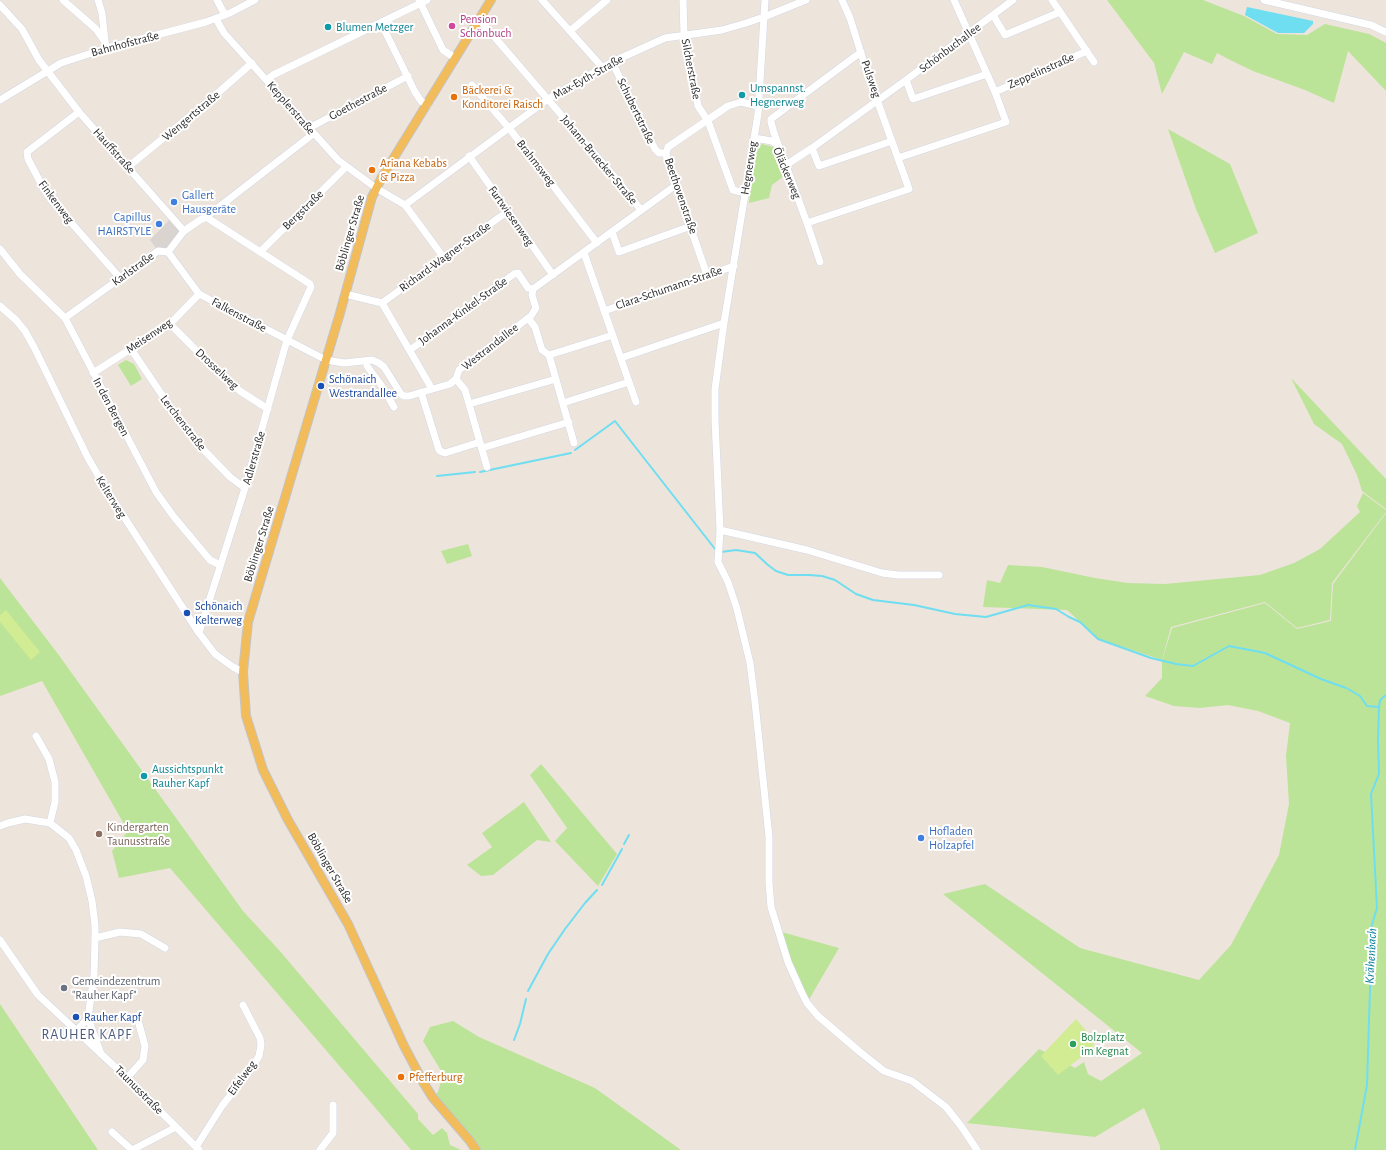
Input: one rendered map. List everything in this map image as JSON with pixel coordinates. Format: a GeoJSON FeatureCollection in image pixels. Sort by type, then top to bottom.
{"type":"FeatureCollection","features":[{"type":"Feature","properties":{"kind":"main road","name":"Böblinger Straße"},"geometry":{"type":"LineString","coordinates":[[476,1150],[433,1098],[423,1082],[404,1046],[348,924],[288,820],[263,770],[246,716],[243,672],[248,622],[326,360],[372,197],[382,177],[491,0]]}},
{"type":"Feature","properties":{"kind":"street"},"geometry":{"type":"LineString","coordinates":[[63,0],[96,28],[106,45]]}},
{"type":"Feature","properties":{"kind":"street"},"geometry":{"type":"LineString","coordinates":[[98,0],[102,13],[106,45]]}},
{"type":"Feature","properties":{"kind":"street"},"geometry":{"type":"LineString","coordinates":[[217,0],[225,15]]}},
{"type":"Feature","properties":{"kind":"street","name":"Bahnhofstraße"},"geometry":{"type":"LineString","coordinates":[[0,100],[61,63],[106,45],[206,22],[225,15],[255,0]]}},
{"type":"Feature","properties":{"kind":"street"},"geometry":{"type":"LineString","coordinates":[[542,0],[602,67]]}},
{"type":"Feature","properties":{"kind":"street"},"geometry":{"type":"LineString","coordinates":[[570,31],[607,0]]}},
{"type":"Feature","properties":{"kind":"street","name":"Silcherstraße"},"geometry":{"type":"LineString","coordinates":[[683,0],[684,34],[698,106],[708,120],[733,190],[745,193]]}},
{"type":"Feature","properties":{"kind":"street","name":"Hegnerweg"},"geometry":{"type":"LineString","coordinates":[[765,0],[758,114],[722,335],[716,389],[715,420],[720,530],[718,562],[728,582],[737,609],[750,663],[769,837],[770,907],[788,962],[807,1003],[818,1016],[844,1040],[884,1071],[912,1081],[946,1107],[961,1126],[976,1150]]}},
{"type":"Feature","properties":{"kind":"street","name":"Max-Eyth-Straße"},"geometry":{"type":"LineString","coordinates":[[405,204],[548,99],[602,67],[665,38],[684,34],[722,30],[764,17],[806,0]]}},
{"type":"Feature","properties":{"kind":"street","name":"Pulsweg"},"geometry":{"type":"LineString","coordinates":[[807,223],[909,189],[850,18],[842,0]]}},
{"type":"Feature","properties":{"kind":"street","name":"Zeppelinstraße"},"geometry":{"type":"LineString","coordinates":[[898,158],[1006,122],[995,92],[954,0]]}},
{"type":"Feature","properties":{"kind":"street","name":"Schönbuchallee"},"geometry":{"type":"LineString","coordinates":[[786,165],[878,101],[1013,0]]}},
{"type":"Feature","properties":{"kind":"street"},"geometry":{"type":"LineString","coordinates":[[1052,0],[1094,62]]}},
{"type":"Feature","properties":{"kind":"street"},"geometry":{"type":"LineString","coordinates":[[1264,0],[1371,26],[1386,32]]}},
{"type":"Feature","properties":{"kind":"street"},"geometry":{"type":"LineString","coordinates":[[267,80],[274,75],[381,23],[422,1],[443,50],[455,58]]}},
{"type":"Feature","properties":{"kind":"street","name":"Hauffstraße"},"geometry":{"type":"LineString","coordinates":[[0,5],[22,29],[46,71],[79,112],[184,231]]}},
{"type":"Feature","properties":{"kind":"street","name":"Schönbuchallee"},"geometry":{"type":"LineString","coordinates":[[993,15],[1005,35],[1060,12]]}},
{"type":"Feature","properties":{"kind":"street","name":"Kepplerstraße"},"geometry":{"type":"LineString","coordinates":[[216,18],[224,33],[311,131],[346,167],[376,188]]}},
{"type":"Feature","properties":{"kind":"street","name":"Johann-Bruecker-Straße"},"geometry":{"type":"LineString","coordinates":[[479,19],[641,210]]}},
{"type":"Feature","properties":{"kind":"street"},"geometry":{"type":"LineString","coordinates":[[381,23],[417,96],[427,105]]}},
{"type":"Feature","properties":{"kind":"street","name":"Zeppelinstraße"},"geometry":{"type":"LineString","coordinates":[[995,92],[1087,51]]}},
{"type":"Feature","properties":{"kind":"street"},"geometry":{"type":"LineString","coordinates":[[778,144],[771,122],[773,116],[793,103],[861,52]]}},
{"type":"Feature","properties":{"kind":"street","name":"Schubertstraße"},"geometry":{"type":"LineString","coordinates":[[612,62],[655,149],[659,153],[666,153]]}},
{"type":"Feature","properties":{"kind":"street","name":"Wengertstraße"},"geometry":{"type":"LineString","coordinates":[[128,167],[211,100],[252,63]]}},
{"type":"Feature","properties":{"kind":"street","name":"Schönbuchallee"},"geometry":{"type":"LineString","coordinates":[[906,80],[912,99],[987,74]]}},
{"type":"Feature","properties":{"kind":"street","name":"Goethestraße"},"geometry":{"type":"LineString","coordinates":[[311,131],[408,76]]}},
{"type":"Feature","properties":{"kind":"street","name":"Brahmsweg"},"geometry":{"type":"LineString","coordinates":[[472,85],[509,128],[597,243]]}},
{"type":"Feature","properties":{"kind":"street","name":"Beethovenstraße"},"geometry":{"type":"LineString","coordinates":[[707,274],[666,153],[668,147],[728,106],[741,102],[758,106]]}},
{"type":"Feature","properties":{"kind":"street","name":"Finkenweg"},"geometry":{"type":"LineString","coordinates":[[79,112],[27,152],[28,159],[52,201],[121,279]]}},
{"type":"Feature","properties":{"kind":"street","name":"Karlstraße"},"geometry":{"type":"LineString","coordinates":[[66,318],[158,251],[168,252],[184,231],[206,217],[311,131]]}},
{"type":"Feature","properties":{"kind":"street","name":"Öläckerweg"},"geometry":{"type":"LineString","coordinates":[[754,138],[772,141],[778,144],[820,262]]}},
{"type":"Feature","properties":{"kind":"street"},"geometry":{"type":"LineString","coordinates":[[812,148],[819,166],[892,141]]}},
{"type":"Feature","properties":{"kind":"street","name":"Furtwiesenweg"},"geometry":{"type":"LineString","coordinates":[[469,156],[553,275]]}},
{"type":"Feature","properties":{"kind":"street","name":"Bergstraße"},"geometry":{"type":"LineString","coordinates":[[260,252],[346,167]]}},
{"type":"Feature","properties":{"kind":"street"},"geometry":{"type":"LineString","coordinates":[[533,290],[676,185]]}},
{"type":"Feature","properties":{"kind":"street"},"geometry":{"type":"LineString","coordinates":[[376,188],[405,204],[444,258]]}},
{"type":"Feature","properties":{"kind":"street","name":"Richard-Wagner-Straße"},"geometry":{"type":"LineString","coordinates":[[382,303],[508,211]]}},
{"type":"Feature","properties":{"kind":"street"},"geometry":{"type":"LineString","coordinates":[[206,217],[260,252]]}},
{"type":"Feature","properties":{"kind":"street"},"geometry":{"type":"LineString","coordinates":[[612,232],[619,252],[691,226]]}},
{"type":"Feature","properties":{"kind":"street","name":"In den Bergen"},"geometry":{"type":"LineString","coordinates":[[0,249],[20,274],[66,318],[156,492],[174,517],[210,560],[220,565]]}},
{"type":"Feature","properties":{"kind":"street","name":"Falkenstraße"},"geometry":{"type":"LineString","coordinates":[[168,252],[199,294],[326,360]]}},
{"type":"Feature","properties":{"kind":"street","name":"Adlerstraße"},"geometry":{"type":"LineString","coordinates":[[199,633],[245,488],[288,340],[311,290],[310,284],[260,252]]}},
{"type":"Feature","properties":{"kind":"street","name":"Clara-Schumann-Straße"},"geometry":{"type":"LineString","coordinates":[[584,253],[636,402]]}},
{"type":"Feature","properties":{"kind":"street","name":"Clara-Schumann-Straße"},"geometry":{"type":"LineString","coordinates":[[604,311],[707,274],[734,266]]}},
{"type":"Feature","properties":{"kind":"street","name":"Johanna-Kinkel-Straße"},"geometry":{"type":"LineString","coordinates":[[410,350],[514,274],[518,273],[528,288],[533,290]]}},
{"type":"Feature","properties":{"kind":"street","name":"Westrandallee"},"geometry":{"type":"LineString","coordinates":[[326,360],[344,363],[372,360],[379,363],[404,396],[409,396],[450,384],[456,380],[459,370],[528,318],[536,308],[532,295],[533,290]]}},
{"type":"Feature","properties":{"kind":"street","name":"Meisenweg"},"geometry":{"type":"LineString","coordinates":[[94,373],[170,324],[199,294]]}},
{"type":"Feature","properties":{"kind":"street"},"geometry":{"type":"LineString","coordinates":[[345,294],[382,303],[432,389]]}},
{"type":"Feature","properties":{"kind":"street","name":"Kelterweg"},"geometry":{"type":"LineString","coordinates":[[0,306],[16,320],[25,331],[88,458],[106,489],[199,633],[215,654],[233,667],[243,672]]}},
{"type":"Feature","properties":{"kind":"street"},"geometry":{"type":"LineString","coordinates":[[528,318],[535,328],[542,350],[549,355],[574,443]]}},
{"type":"Feature","properties":{"kind":"street"},"geometry":{"type":"LineString","coordinates":[[621,358],[724,323]]}},
{"type":"Feature","properties":{"kind":"street","name":"Drosselweg"},"geometry":{"type":"LineString","coordinates":[[170,324],[212,366],[240,391],[268,409]]}},
{"type":"Feature","properties":{"kind":"street"},"geometry":{"type":"LineString","coordinates":[[549,355],[613,334]]}},
{"type":"Feature","properties":{"kind":"street","name":"Lerchenstraße"},"geometry":{"type":"LineString","coordinates":[[131,349],[180,423],[230,477],[245,488]]}},
{"type":"Feature","properties":{"kind":"street"},"geometry":{"type":"LineString","coordinates":[[367,366],[381,385],[394,407]]}},
{"type":"Feature","properties":{"kind":"street"},"geometry":{"type":"LineString","coordinates":[[469,404],[556,379]]}},
{"type":"Feature","properties":{"kind":"street"},"geometry":{"type":"LineString","coordinates":[[456,380],[465,390],[487,467]]}},
{"type":"Feature","properties":{"kind":"street"},"geometry":{"type":"LineString","coordinates":[[563,403],[629,382]]}},
{"type":"Feature","properties":{"kind":"street"},"geometry":{"type":"LineString","coordinates":[[421,392],[439,450],[445,453],[569,422]]}},
{"type":"Feature","properties":{"kind":"street"},"geometry":{"type":"LineString","coordinates":[[720,530],[807,550],[882,573],[898,575],[939,575]]}},
{"type":"Feature","properties":{"kind":"street"},"geometry":{"type":"LineString","coordinates":[[36,736],[49,759],[55,782],[55,802],[50,823]]}},
{"type":"Feature","properties":{"kind":"street","name":"Taunusstraße"},"geometry":{"type":"LineString","coordinates":[[0,826],[25,819],[50,823],[69,838],[76,850],[86,876],[92,901],[95,938],[94,975],[88,1018],[101,1054]]}},
{"type":"Feature","properties":{"kind":"street"},"geometry":{"type":"LineString","coordinates":[[95,938],[120,932],[141,934],[164,948]]}},
{"type":"Feature","properties":{"kind":"street","name":"Taunusstraße"},"geometry":{"type":"LineString","coordinates":[[0,940],[38,995],[127,1078],[198,1149]]}},
{"type":"Feature","properties":{"kind":"street","name":"Eifelweg"},"geometry":{"type":"LineString","coordinates":[[198,1149],[222,1106],[254,1064],[258,1056],[261,1045],[260,1038],[243,1005]]}},
{"type":"Feature","properties":{"kind":"street"},"geometry":{"type":"LineString","coordinates":[[77,1030],[88,1018]]}},
{"type":"Feature","properties":{"kind":"street"},"geometry":{"type":"LineString","coordinates":[[127,1078],[143,1060],[145,1046],[139,1024]]}},
{"type":"Feature","properties":{"kind":"street"},"geometry":{"type":"LineString","coordinates":[[320,1150],[333,1133],[333,1104]]}},
{"type":"Feature","properties":{"kind":"street","name":"Taunusstraße"},"geometry":{"type":"LineString","coordinates":[[112,1132],[132,1150],[176,1127]]}},
{"type":"Feature","properties":{"kind":"green space"},"geometry":{"type":"Polygon","coordinates":[[[1107,0],[1203,0],[1244,16],[1277,34],[1307,35],[1325,24],[1369,34],[1386,43],[1386,91],[1348,51],[1334,103],[1305,90],[1253,71],[1217,53],[1212,64],[1184,52],[1162,94],[1154,63],[1107,0]]]}},
{"type":"Feature","properties":{"kind":"green space"},"geometry":{"type":"Polygon","coordinates":[[[1168,129],[1230,164],[1258,233],[1215,253],[1196,209],[1168,129]]]}},
{"type":"Feature","properties":{"kind":"green space"},"geometry":{"type":"Polygon","coordinates":[[[762,144],[773,147],[784,176],[772,185],[769,198],[749,203],[757,146],[762,144]]]}},
{"type":"Feature","properties":{"kind":"green space"},"geometry":{"type":"Polygon","coordinates":[[[126,360],[134,364],[142,379],[131,386],[118,365],[126,360]]]}},
{"type":"Feature","properties":{"kind":"green space"},"geometry":{"type":"Polygon","coordinates":[[[1291,378],[1386,479],[1386,509],[1362,491],[1357,475],[1342,444],[1314,424],[1291,378]]]}},
{"type":"Feature","properties":{"kind":"green space"},"geometry":{"type":"Polygon","coordinates":[[[1363,493],[1386,510],[1386,512],[1332,583],[1330,620],[1297,628],[1265,602],[1171,627],[1162,660],[1099,639],[1067,610],[983,607],[987,580],[1000,583],[1008,565],[1042,567],[1128,583],[1165,584],[1260,575],[1294,563],[1320,549],[1360,512],[1357,506],[1363,493]]]}},
{"type":"Feature","properties":{"kind":"green space"},"geometry":{"type":"Polygon","coordinates":[[[1386,513],[1386,1150],[1160,1150],[1160,1146],[1144,1108],[1095,1137],[967,1123],[1039,1049],[1075,1068],[1084,1062],[1088,1074],[1101,1081],[1142,1053],[943,894],[985,884],[1080,948],[1199,980],[1231,945],[1279,855],[1289,804],[1286,756],[1290,723],[1258,711],[1228,705],[1200,708],[1174,706],[1145,696],[1162,678],[1162,661],[1172,628],[1265,603],[1297,629],[1331,621],[1333,584],[1386,513]]]}},
{"type":"Feature","properties":{"kind":"green space"},"geometry":{"type":"Polygon","coordinates":[[[468,544],[472,556],[447,564],[441,551],[468,544]]]}},
{"type":"Feature","properties":{"kind":"green space"},"geometry":{"type":"Polygon","coordinates":[[[0,578],[58,654],[243,911],[279,950],[418,1114],[418,1119],[433,1135],[442,1128],[447,1133],[450,1145],[461,1150],[411,1150],[170,868],[119,878],[112,851],[128,831],[42,681],[0,696],[0,578]]]}},
{"type":"Feature","properties":{"kind":"green space"},"geometry":{"type":"Polygon","coordinates":[[[6,610],[40,652],[31,660],[0,622],[0,615],[6,610]]]}},
{"type":"Feature","properties":{"kind":"green space"},"geometry":{"type":"Polygon","coordinates":[[[541,764],[617,854],[598,886],[555,841],[567,828],[530,775],[541,764]]]}},
{"type":"Feature","properties":{"kind":"green space"},"geometry":{"type":"Polygon","coordinates":[[[524,802],[551,842],[537,840],[493,875],[481,876],[467,865],[492,847],[482,833],[524,802]]]}},
{"type":"Feature","properties":{"kind":"green space"},"geometry":{"type":"Polygon","coordinates":[[[778,931],[839,948],[807,1003],[778,931]]]}},
{"type":"Feature","properties":{"kind":"green space"},"geometry":{"type":"Polygon","coordinates":[[[0,1004],[98,1150],[0,1150],[0,1004]]]}},
{"type":"Feature","properties":{"kind":"green space","name":"Bolzplatz im Kegnat"},"geometry":{"type":"Polygon","coordinates":[[[1076,1019],[1094,1040],[1093,1048],[1058,1075],[1041,1056],[1076,1019]]]}},
{"type":"Feature","properties":{"kind":"green space"},"geometry":{"type":"Polygon","coordinates":[[[453,1021],[479,1037],[595,1088],[681,1150],[474,1150],[433,1098],[438,1092],[443,1074],[423,1041],[430,1027],[453,1021]]]}},
{"type":"Feature","properties":{"kind":"shaded area"},"geometry":{"type":"Polygon","coordinates":[[[172,217],[184,231],[168,252],[158,251],[150,240],[172,217]]]}},
{"type":"Feature","properties":{"kind":"water"},"geometry":{"type":"Polygon","coordinates":[[[1247,7],[1313,21],[1313,24],[1304,33],[1278,33],[1245,15],[1247,7]]]}},
{"type":"Feature","properties":{"kind":"waterway"},"geometry":{"type":"LineString","coordinates":[[575,450],[615,421],[715,549]]}},
{"type":"Feature","properties":{"kind":"waterway"},"geometry":{"type":"LineString","coordinates":[[480,472],[571,453]]}},
{"type":"Feature","properties":{"kind":"waterway"},"geometry":{"type":"LineString","coordinates":[[437,476],[475,472]]}},
{"type":"Feature","properties":{"kind":"waterway"},"geometry":{"type":"LineString","coordinates":[[721,552],[736,550],[755,553],[776,571],[788,575],[822,576],[835,580],[856,594],[873,600],[914,605],[955,614],[986,617],[1028,605],[1056,609],[1080,622],[1098,639],[1151,658],[1176,664],[1193,666],[1229,646],[1265,653],[1321,679],[1346,688]]}},
{"type":"Feature","properties":{"kind":"waterway"},"geometry":{"type":"LineString","coordinates":[[1348,689],[1360,696],[1367,706],[1379,707]]}},
{"type":"Feature","properties":{"kind":"waterway","name":"Krähenbach"},"geometry":{"type":"LineString","coordinates":[[1355,1150],[1367,1085],[1371,957],[1370,931],[1377,908],[1371,794],[1379,774],[1378,741],[1380,700],[1386,695]]}},
{"type":"Feature","properties":{"kind":"waterway"},"geometry":{"type":"LineString","coordinates":[[624,844],[629,835]]}},
{"type":"Feature","properties":{"kind":"waterway"},"geometry":{"type":"LineString","coordinates":[[602,885],[622,849]]}},
{"type":"Feature","properties":{"kind":"waterway"},"geometry":{"type":"LineString","coordinates":[[528,991],[548,954],[565,929],[597,890]]}},
{"type":"Feature","properties":{"kind":"waterway"},"geometry":{"type":"LineString","coordinates":[[514,1040],[520,1024],[526,999]]}},
{"type":"Feature","properties":{"kind":"place","name":"Pension Schönbuch"},"geometry":{"type":"Point","coordinates":[452,26]}},
{"type":"Feature","properties":{"kind":"place","name":"Blumen Metzger"},"geometry":{"type":"Point","coordinates":[328,27]}},
{"type":"Feature","properties":{"kind":"place","name":"Umspannst. Hegnerweg"},"geometry":{"type":"Point","coordinates":[742,95]}},
{"type":"Feature","properties":{"kind":"place","name":"Bäckerei & Konditorei Raisch"},"geometry":{"type":"Point","coordinates":[454,97]}},
{"type":"Feature","properties":{"kind":"place","name":"Ariana Kebabs & Pizza"},"geometry":{"type":"Point","coordinates":[372,170]}},
{"type":"Feature","properties":{"kind":"place","name":"Gallert Hausgeräte"},"geometry":{"type":"Point","coordinates":[174,202]}},
{"type":"Feature","properties":{"kind":"place","name":"Capillus HAIRSTYLE"},"geometry":{"type":"Point","coordinates":[159,224]}},
{"type":"Feature","properties":{"kind":"place","name":"Schönaich Westrandallee"},"geometry":{"type":"Point","coordinates":[321,386]}},
{"type":"Feature","properties":{"kind":"place","name":"Schönaich Kelterweg"},"geometry":{"type":"Point","coordinates":[187,613]}},
{"type":"Feature","properties":{"kind":"place","name":"Aussichtspunkt Rauher Kapf"},"geometry":{"type":"Point","coordinates":[144,776]}},
{"type":"Feature","properties":{"kind":"place","name":"Kindergarten Taunusstraße"},"geometry":{"type":"Point","coordinates":[99,834]}},
{"type":"Feature","properties":{"kind":"place","name":"Hofladen Holzapfel"},"geometry":{"type":"Point","coordinates":[921,838]}},
{"type":"Feature","properties":{"kind":"place","name":"Gemeindezentrum \"Rauher Kapf\""},"geometry":{"type":"Point","coordinates":[64,988]}},
{"type":"Feature","properties":{"kind":"place","name":"Rauher Kapf"},"geometry":{"type":"Point","coordinates":[76,1017]}},
{"type":"Feature","properties":{"kind":"place","name":"Bolzplatz im Kegnat"},"geometry":{"type":"Point","coordinates":[1073,1044]}},
{"type":"Feature","properties":{"kind":"place","name":"Pfefferburg"},"geometry":{"type":"Point","coordinates":[401,1077]}},
{"type":"Feature","properties":{"kind":"district","name":"RAUHER KAPF"},"geometry":{"type":"Point","coordinates":[87,1035]}}]}
